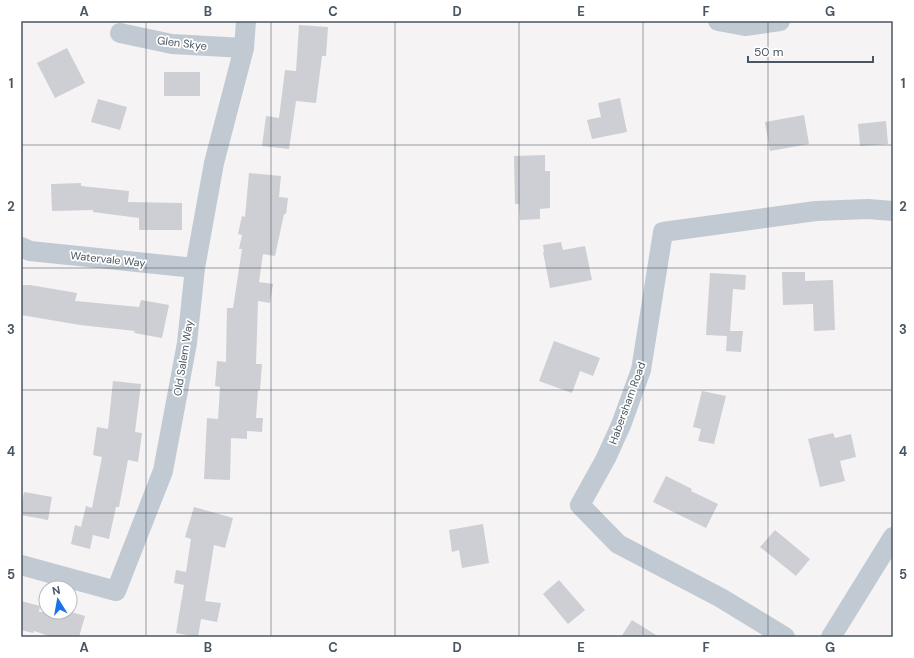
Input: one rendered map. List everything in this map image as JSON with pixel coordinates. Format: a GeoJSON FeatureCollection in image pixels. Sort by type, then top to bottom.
{"type":"FeatureCollection","features":[{"type":"Feature","properties":{"kind":"street","name":"Old Salem Way"},"geometry":{"type":"LineString","coordinates":[[21,565],[116,591],[163,471],[187,343],[195,268],[214,163],[244,48],[246,21]]}},
{"type":"Feature","properties":{"kind":"street"},"geometry":{"type":"LineString","coordinates":[[718,21],[745,26],[780,21]]}},
{"type":"Feature","properties":{"kind":"street","name":"Glen Skye"},"geometry":{"type":"LineString","coordinates":[[120,33],[172,44],[244,48]]}},
{"type":"Feature","properties":{"kind":"street","name":"Habersham Road"},"geometry":{"type":"LineString","coordinates":[[785,637],[721,598],[618,544],[580,505],[606,458],[621,425],[641,370],[663,232],[816,211],[868,209],[893,211]]}},
{"type":"Feature","properties":{"kind":"street","name":"Watervale Way"},"geometry":{"type":"LineString","coordinates":[[21,247],[30,251],[195,268]]}},
{"type":"Feature","properties":{"kind":"street"},"geometry":{"type":"LineString","coordinates":[[831,637],[893,537]]}},
{"type":"Feature","properties":{"kind":"building"},"geometry":{"type":"Polygon","coordinates":[[[299,25],[328,27],[326,56],[322,56],[316,103],[296,101],[289,149],[262,146],[266,116],[279,118],[285,70],[296,71],[299,25]]]}},
{"type":"Feature","properties":{"kind":"building"},"geometry":{"type":"Polygon","coordinates":[[[67,48],[85,83],[55,98],[37,63],[67,48]]]}},
{"type":"Feature","properties":{"kind":"building"},"geometry":{"type":"Polygon","coordinates":[[[164,72],[200,72],[200,96],[164,96],[164,72]]]}},
{"type":"Feature","properties":{"kind":"building"},"geometry":{"type":"Polygon","coordinates":[[[620,98],[627,132],[592,139],[587,120],[601,117],[598,103],[620,98]]]}},
{"type":"Feature","properties":{"kind":"building"},"geometry":{"type":"Polygon","coordinates":[[[98,99],[127,107],[120,130],[91,122],[98,99]]]}},
{"type":"Feature","properties":{"kind":"building"},"geometry":{"type":"Polygon","coordinates":[[[804,115],[809,144],[770,151],[765,122],[804,115]]]}},
{"type":"Feature","properties":{"kind":"building"},"geometry":{"type":"Polygon","coordinates":[[[886,121],[888,144],[860,146],[858,124],[886,121]]]}},
{"type":"Feature","properties":{"kind":"building"},"geometry":{"type":"Polygon","coordinates":[[[545,155],[545,171],[550,171],[550,208],[540,209],[540,219],[520,220],[519,204],[515,204],[514,156],[545,155]]]}},
{"type":"Feature","properties":{"kind":"building"},"geometry":{"type":"Polygon","coordinates":[[[249,173],[281,176],[279,197],[288,198],[286,214],[284,214],[275,256],[263,254],[259,282],[273,284],[270,303],[258,301],[256,364],[262,364],[256,418],[263,418],[262,432],[247,431],[247,439],[231,438],[230,480],[204,479],[207,418],[218,419],[220,387],[215,386],[217,361],[226,362],[227,308],[233,308],[242,249],[239,249],[242,235],[238,234],[242,216],[245,217],[249,173]]]}},
{"type":"Feature","properties":{"kind":"building"},"geometry":{"type":"Polygon","coordinates":[[[81,183],[81,186],[129,191],[128,202],[182,203],[182,230],[139,230],[139,218],[93,212],[93,210],[52,211],[51,184],[81,183]]]}},
{"type":"Feature","properties":{"kind":"building"},"geometry":{"type":"Polygon","coordinates":[[[561,242],[563,250],[585,246],[592,280],[550,288],[543,245],[561,242]]]}},
{"type":"Feature","properties":{"kind":"building"},"geometry":{"type":"Polygon","coordinates":[[[782,272],[805,272],[805,281],[833,280],[835,330],[814,331],[813,304],[783,305],[782,272]]]}},
{"type":"Feature","properties":{"kind":"building"},"geometry":{"type":"Polygon","coordinates":[[[710,273],[746,275],[745,290],[733,289],[730,331],[743,331],[741,352],[726,351],[727,336],[706,335],[710,273]]]}},
{"type":"Feature","properties":{"kind":"building"},"geometry":{"type":"Polygon","coordinates":[[[21,285],[30,285],[77,293],[75,301],[139,307],[141,300],[169,305],[162,338],[134,333],[135,331],[80,325],[21,315],[21,285]]]}},
{"type":"Feature","properties":{"kind":"building"},"geometry":{"type":"Polygon","coordinates":[[[554,341],[600,358],[593,376],[580,371],[572,393],[539,381],[554,341]]]}},
{"type":"Feature","properties":{"kind":"building"},"geometry":{"type":"Polygon","coordinates":[[[113,381],[141,384],[135,432],[142,433],[138,462],[128,460],[119,507],[116,507],[109,539],[93,535],[90,549],[71,544],[75,525],[81,527],[86,506],[92,508],[102,457],[93,455],[97,427],[108,429],[113,381]]]}},
{"type":"Feature","properties":{"kind":"building"},"geometry":{"type":"Polygon","coordinates":[[[702,391],[726,396],[714,444],[698,441],[701,429],[693,427],[702,391]]]}},
{"type":"Feature","properties":{"kind":"building"},"geometry":{"type":"Polygon","coordinates":[[[833,433],[835,438],[851,434],[856,457],[840,461],[845,481],[820,487],[808,439],[833,433]]]}},
{"type":"Feature","properties":{"kind":"building"},"geometry":{"type":"Polygon","coordinates":[[[666,476],[692,489],[691,491],[718,504],[706,528],[653,502],[666,476]]]}},
{"type":"Feature","properties":{"kind":"building"},"geometry":{"type":"Polygon","coordinates":[[[24,492],[52,497],[48,520],[21,515],[24,492]]]}},
{"type":"Feature","properties":{"kind":"building"},"geometry":{"type":"Polygon","coordinates":[[[194,507],[233,518],[225,548],[214,545],[205,601],[221,603],[217,622],[201,619],[198,637],[176,633],[184,585],[174,583],[176,570],[186,572],[191,539],[185,537],[194,507]]]}},
{"type":"Feature","properties":{"kind":"building"},"geometry":{"type":"Polygon","coordinates":[[[483,524],[489,563],[462,568],[459,550],[452,552],[449,530],[483,524]]]}},
{"type":"Feature","properties":{"kind":"building"},"geometry":{"type":"Polygon","coordinates":[[[775,530],[810,559],[796,576],[760,547],[775,530]]]}},
{"type":"Feature","properties":{"kind":"building"},"geometry":{"type":"Polygon","coordinates":[[[559,580],[585,610],[568,624],[543,594],[559,580]]]}},
{"type":"Feature","properties":{"kind":"building"},"geometry":{"type":"Polygon","coordinates":[[[21,601],[38,605],[38,620],[78,620],[78,614],[85,616],[79,637],[52,637],[34,631],[33,633],[21,630],[21,601]]]}},
{"type":"Feature","properties":{"kind":"building"},"geometry":{"type":"Polygon","coordinates":[[[632,620],[659,637],[621,637],[632,620]]]}}]}
